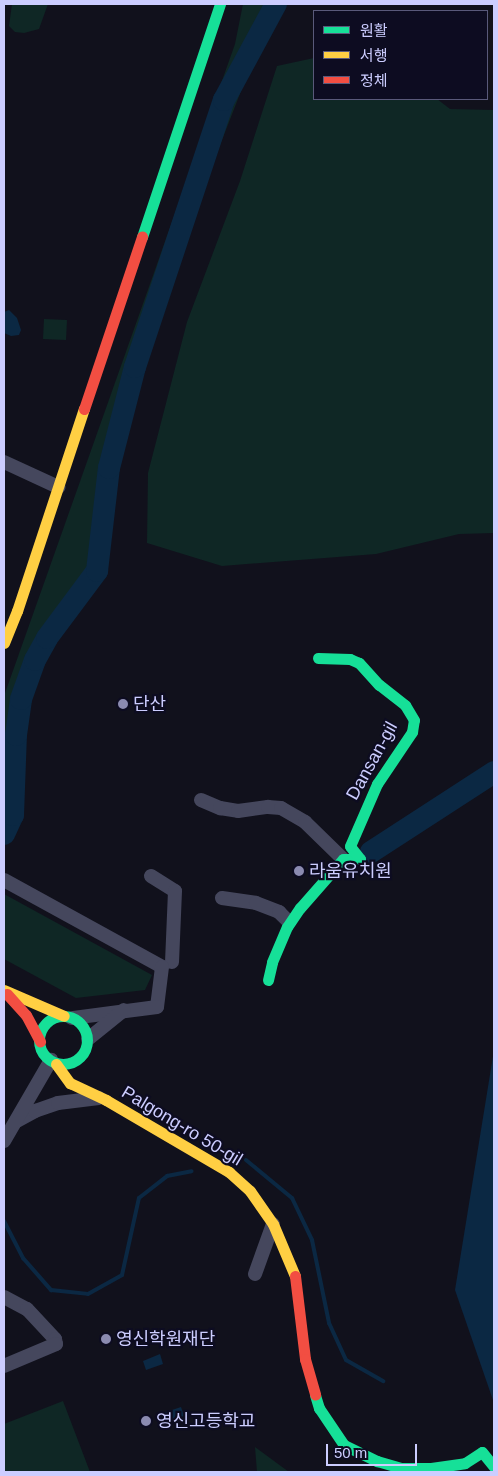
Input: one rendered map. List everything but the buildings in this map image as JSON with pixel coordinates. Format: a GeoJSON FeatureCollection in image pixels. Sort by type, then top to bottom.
{"type":"FeatureCollection","features":[{"type":"Feature","properties":{"kind":"street"},"geometry":{"type":"LineString","coordinates":[[4,643],[17,612],[220,4]]}},
{"type":"Feature","properties":{"kind":"street"},"geometry":{"type":"LineString","coordinates":[[4,462],[58,487]]}},
{"type":"Feature","properties":{"kind":"street"},"geometry":{"type":"LineString","coordinates":[[4,604],[17,612]]}},
{"type":"Feature","properties":{"kind":"street","name":"Dansan-gil"},"geometry":{"type":"LineString","coordinates":[[268,980],[272,962],[289,922],[322,881],[343,859],[360,859],[350,846],[376,784],[412,732],[414,720],[405,706],[379,685],[359,663],[350,659],[318,658]]}},
{"type":"Feature","properties":{"kind":"street"},"geometry":{"type":"LineString","coordinates":[[200,800],[238,812],[268,807],[281,808],[305,822],[343,859]]}},
{"type":"Feature","properties":{"kind":"street"},"geometry":{"type":"LineString","coordinates":[[151,876],[175,891],[172,962]]}},
{"type":"Feature","properties":{"kind":"street"},"geometry":{"type":"LineString","coordinates":[[4,880],[162,966],[157,1007],[68,1017],[49,1021],[44,1026],[40,1041]]}},
{"type":"Feature","properties":{"kind":"street"},"geometry":{"type":"LineString","coordinates":[[222,898],[256,903],[279,912],[289,922]]}},
{"type":"Feature","properties":{"kind":"street"},"geometry":{"type":"LineString","coordinates":[[4,991],[68,1017],[84,1028],[88,1040]]}},
{"type":"Feature","properties":{"kind":"street"},"geometry":{"type":"LineString","coordinates":[[4,991],[26,1015],[45,1055],[54,1062],[72,1062],[81,1058]]}},
{"type":"Feature","properties":{"kind":"street"},"geometry":{"type":"LineString","coordinates":[[17,1121],[35,1111],[58,1103],[95,1096],[83,1079],[81,1058],[88,1040],[124,1010]]}},
{"type":"Feature","properties":{"kind":"street"},"geometry":{"type":"LineString","coordinates":[[4,1141],[54,1062]]}},
{"type":"Feature","properties":{"kind":"street","name":"Palgong-ro 50-gil"},"geometry":{"type":"LineString","coordinates":[[54,1062],[70,1083],[106,1100],[230,1172],[250,1191],[273,1224],[296,1278],[304,1359],[319,1408],[344,1445],[377,1461],[402,1468],[431,1468],[466,1463],[482,1452],[494,1467]]}},
{"type":"Feature","properties":{"kind":"street"},"geometry":{"type":"LineString","coordinates":[[254,1274],[273,1224]]}},
{"type":"Feature","properties":{"kind":"street"},"geometry":{"type":"LineString","coordinates":[[4,1297],[27,1309],[55,1339],[56,1344],[4,1366]]}},
{"type":"Feature","properties":{"kind":"green space"},"geometry":{"type":"Polygon","coordinates":[[[12,4],[48,4],[39,29],[24,33],[15,32],[9,26],[12,4]]]}},
{"type":"Feature","properties":{"kind":"green space"},"geometry":{"type":"Polygon","coordinates":[[[243,4],[275,4],[160,299],[94,564],[27,658],[10,728],[9,809],[4,806],[4,696],[235,44],[243,4]]]}},
{"type":"Feature","properties":{"kind":"green space"},"geometry":{"type":"Polygon","coordinates":[[[313,58],[313,100],[438,100],[450,109],[494,110],[494,533],[459,534],[376,554],[222,566],[147,543],[148,473],[187,322],[240,181],[277,66],[313,58]]]}},
{"type":"Feature","properties":{"kind":"green space"},"geometry":{"type":"Polygon","coordinates":[[[44,319],[67,320],[66,340],[43,339],[44,319]]]}},
{"type":"Feature","properties":{"kind":"green space"},"geometry":{"type":"Polygon","coordinates":[[[4,894],[152,975],[145,990],[76,998],[4,959],[4,894]]]}},
{"type":"Feature","properties":{"kind":"green space"},"geometry":{"type":"Polygon","coordinates":[[[63,1401],[90,1472],[4,1472],[4,1424],[63,1401]]]}},
{"type":"Feature","properties":{"kind":"green space"},"geometry":{"type":"Polygon","coordinates":[[[255,1447],[289,1472],[257,1472],[255,1447]]]}},
{"type":"Feature","properties":{"kind":"water"},"geometry":{"type":"Polygon","coordinates":[[[9,310],[17,318],[21,330],[19,335],[11,336],[4,333],[4,312],[9,310]]]}},
{"type":"Feature","properties":{"kind":"water"},"geometry":{"type":"Polygon","coordinates":[[[494,1050],[494,1403],[455,1290],[494,1050]]]}},
{"type":"Feature","properties":{"kind":"water"},"geometry":{"type":"Polygon","coordinates":[[[160,1354],[163,1364],[146,1370],[143,1361],[160,1354]]]}},
{"type":"Feature","properties":{"kind":"water"},"geometry":{"type":"Polygon","coordinates":[[[181,1407],[184,1416],[166,1422],[163,1413],[181,1407]]]}},
{"type":"Feature","properties":{"kind":"waterway"},"geometry":{"type":"LineString","coordinates":[[4,834],[13,815],[16,735],[21,699],[35,660],[47,638],[97,571],[109,468],[135,367],[224,100],[276,4]]}},
{"type":"Feature","properties":{"kind":"waterway"},"geometry":{"type":"LineString","coordinates":[[371,852],[494,772]]}},
{"type":"Feature","properties":{"kind":"waterway"},"geometry":{"type":"LineString","coordinates":[[246,1160],[292,1198],[312,1240],[329,1323],[346,1360],[383,1381]]}},
{"type":"Feature","properties":{"kind":"waterway"},"geometry":{"type":"LineString","coordinates":[[4,1221],[23,1258],[51,1290],[88,1294],[122,1275],[139,1198],[167,1176],[192,1171]]}},
{"type":"Feature","properties":{"kind":"traffic: fast"},"geometry":{"type":"LineString","coordinates":[[142,237],[220,4]]}},
{"type":"Feature","properties":{"kind":"traffic: fast"},"geometry":{"type":"LineString","coordinates":[[268,980],[272,962],[287,927],[300,908],[343,859],[360,859],[350,846],[377,784],[412,732],[414,720],[405,705],[379,685],[359,663],[350,659],[318,658]]}},
{"type":"Feature","properties":{"kind":"traffic: fast"},"geometry":{"type":"LineString","coordinates":[[63,1016],[72,1018],[80,1023],[85,1031],[87,1040],[85,1049],[80,1057],[72,1062],[63,1064],[54,1062],[46,1057],[41,1049],[39,1040],[41,1031],[46,1023],[54,1018],[63,1016]]}},
{"type":"Feature","properties":{"kind":"traffic: fast"},"geometry":{"type":"LineString","coordinates":[[315,1395],[319,1408],[344,1445],[377,1461],[402,1468],[431,1468],[465,1463],[482,1452],[494,1467]]}},
{"type":"Feature","properties":{"kind":"traffic: slow"},"geometry":{"type":"LineString","coordinates":[[4,643],[17,611],[84,409]]}},
{"type":"Feature","properties":{"kind":"traffic: slow"},"geometry":{"type":"LineString","coordinates":[[4,990],[64,1016]]}},
{"type":"Feature","properties":{"kind":"traffic: slow"},"geometry":{"type":"LineString","coordinates":[[56,1064],[70,1083],[106,1100],[229,1172],[250,1191],[273,1224],[295,1276]]}},
{"type":"Feature","properties":{"kind":"traffic: jam"},"geometry":{"type":"LineString","coordinates":[[84,409],[142,237]]}},
{"type":"Feature","properties":{"kind":"traffic: jam"},"geometry":{"type":"LineString","coordinates":[[7,994],[26,1015],[40,1041]]}},
{"type":"Feature","properties":{"kind":"traffic: jam"},"geometry":{"type":"LineString","coordinates":[[295,1276],[305,1359],[315,1395]]}},
{"type":"Feature","properties":{"kind":"place","name":"단산"},"geometry":{"type":"Point","coordinates":[123,704]}},
{"type":"Feature","properties":{"kind":"place","name":"라움유치원"},"geometry":{"type":"Point","coordinates":[299,871]}},
{"type":"Feature","properties":{"kind":"place","name":"영신학원재단"},"geometry":{"type":"Point","coordinates":[106,1339]}},
{"type":"Feature","properties":{"kind":"place","name":"영신고등학교"},"geometry":{"type":"Point","coordinates":[146,1421]}}]}
